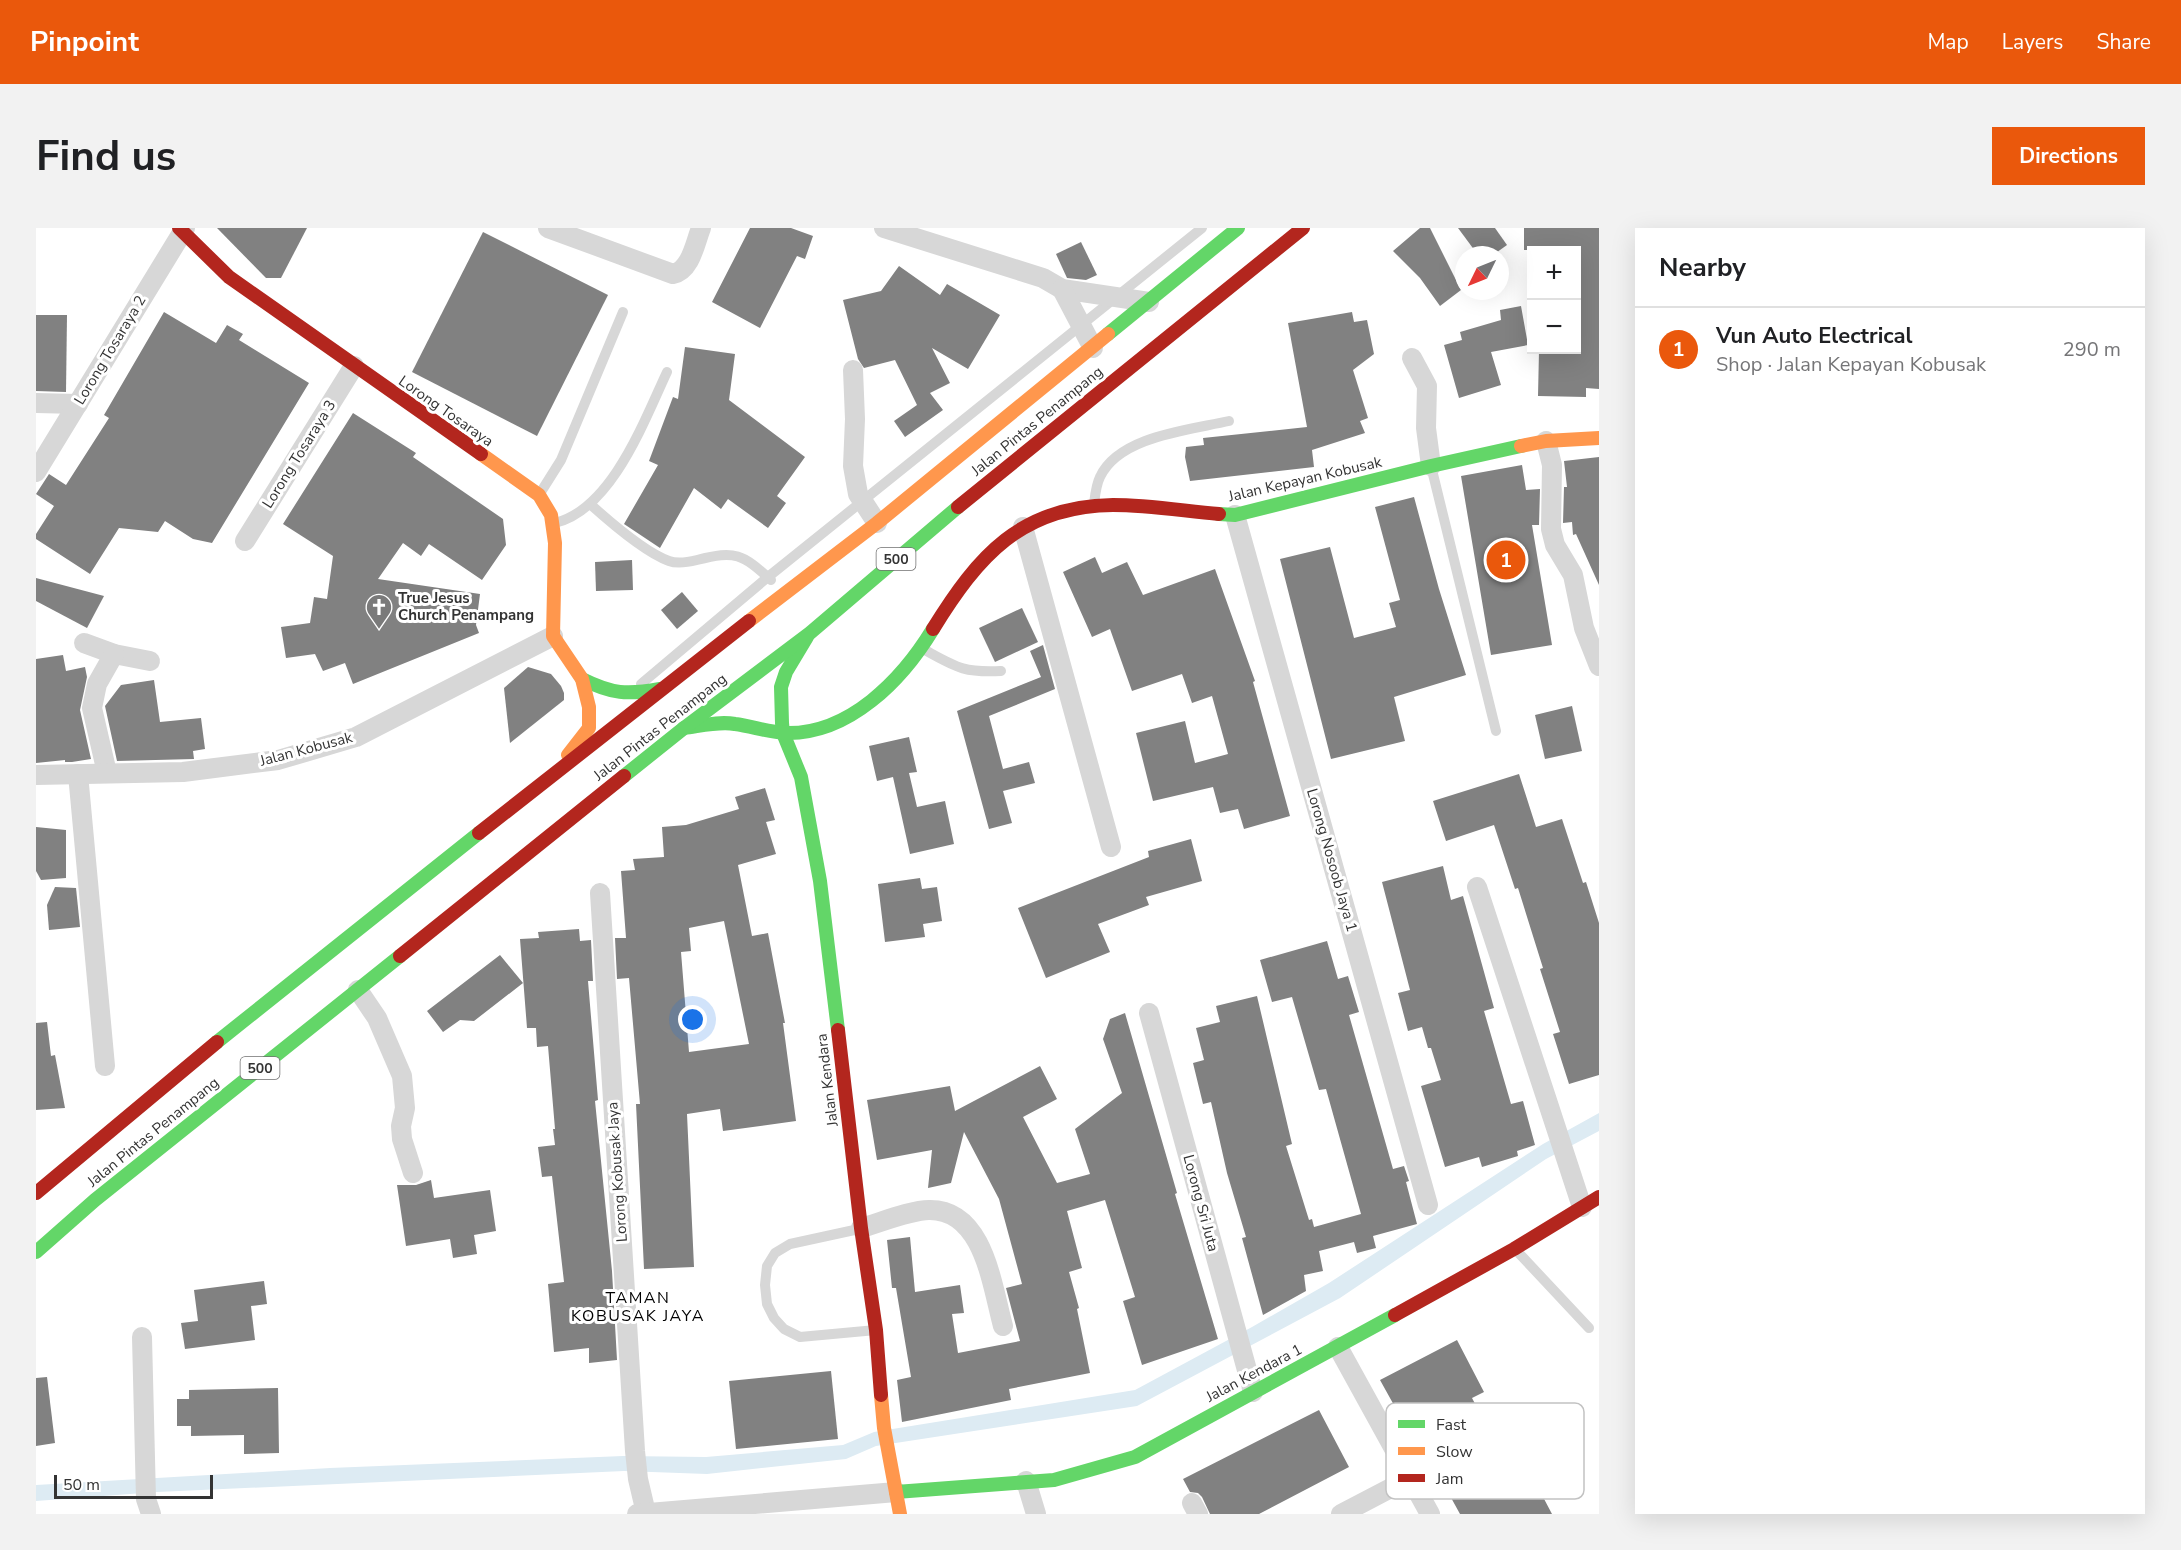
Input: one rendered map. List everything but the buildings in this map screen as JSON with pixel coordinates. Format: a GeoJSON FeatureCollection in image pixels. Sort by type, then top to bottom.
{"type":"FeatureCollection","features":[{"type":"Feature","properties":{"kind":"street"},"geometry":{"type":"LineString","coordinates":[[548,228],[673,274],[679,272],[687,264],[701,228]]}},
{"type":"Feature","properties":{"kind":"street"},"geometry":{"type":"LineString","coordinates":[[884,228],[1043,278],[1062,290],[1149,302]]}},
{"type":"Feature","properties":{"kind":"street","name":"Jalan Pintas Penampang"},"geometry":{"type":"LineString","coordinates":[[36,1193],[195,1060],[555,771],[877,523],[1238,228]]}},
{"type":"Feature","properties":{"kind":"street","name":"Jalan Pintas Penampang"},"geometry":{"type":"LineString","coordinates":[[36,1252],[141,1163],[684,728],[810,633],[984,485],[1303,228]]}},
{"type":"Feature","properties":{"kind":"street","name":"Lorong Tosaraya"},"geometry":{"type":"LineString","coordinates":[[182,229],[229,277],[539,495],[551,515],[555,543],[553,636]]}},
{"type":"Feature","properties":{"kind":"street","name":"Lorong Tosaraya 2"},"geometry":{"type":"LineString","coordinates":[[36,472],[182,229]]}},
{"type":"Feature","properties":{"kind":"street"},"geometry":{"type":"LineString","coordinates":[[1215,281],[1228,289]]}},
{"type":"Feature","properties":{"kind":"street"},"geometry":{"type":"LineString","coordinates":[[1062,290],[1093,348],[1116,347]]}},
{"type":"Feature","properties":{"kind":"street"},"geometry":{"type":"LineString","coordinates":[[1412,358],[1427,386],[1426,428],[1431,466]]}},
{"type":"Feature","properties":{"kind":"street","name":"Lorong Tosaraya 3"},"geometry":{"type":"LineString","coordinates":[[245,542],[354,366]]}},
{"type":"Feature","properties":{"kind":"street"},"geometry":{"type":"LineString","coordinates":[[853,370],[855,419],[853,466],[858,494],[877,523]]}},
{"type":"Feature","properties":{"kind":"street"},"geometry":{"type":"LineString","coordinates":[[36,403],[78,404]]}},
{"type":"Feature","properties":{"kind":"street","name":"Jalan Kepayan Kobusak"},"geometry":{"type":"LineString","coordinates":[[684,728],[732,723],[783,733],[805,732],[827,727],[845,719],[885,689],[921,649],[944,610],[990,552],[1023,527],[1055,513],[1113,505],[1235,515],[1431,466],[1546,441],[1599,438]]}},
{"type":"Feature","properties":{"kind":"street"},"geometry":{"type":"LineString","coordinates":[[1546,441],[1552,465],[1551,529],[1555,545],[1573,576],[1584,628],[1599,666]]}},
{"type":"Feature","properties":{"kind":"street","name":"Lorong Nosoob Jaya 1"},"geometry":{"type":"LineString","coordinates":[[1235,515],[1428,1205]]}},
{"type":"Feature","properties":{"kind":"street"},"geometry":{"type":"LineString","coordinates":[[1023,527],[1111,847]]}},
{"type":"Feature","properties":{"kind":"street"},"geometry":{"type":"LineString","coordinates":[[783,733],[781,687],[786,672],[810,633]]}},
{"type":"Feature","properties":{"kind":"street"},"geometry":{"type":"LineString","coordinates":[[553,636],[582,679],[589,707],[589,728],[555,771]]}},
{"type":"Feature","properties":{"kind":"street","name":"Jalan Kobusak"},"geometry":{"type":"LineString","coordinates":[[36,775],[183,772],[278,760],[356,737],[553,636]]}},
{"type":"Feature","properties":{"kind":"street"},"geometry":{"type":"LineString","coordinates":[[84,643],[114,654],[150,662]]}},
{"type":"Feature","properties":{"kind":"street"},"geometry":{"type":"LineString","coordinates":[[107,773],[92,708],[97,684],[114,654]]}},
{"type":"Feature","properties":{"kind":"street"},"geometry":{"type":"LineString","coordinates":[[582,679],[606,692],[629,694],[660,689]]}},
{"type":"Feature","properties":{"kind":"street","name":"Jalan Kendara"},"geometry":{"type":"LineString","coordinates":[[783,733],[801,777],[821,892],[861,1228],[876,1330],[884,1428],[896,1492]]}},
{"type":"Feature","properties":{"kind":"street"},"geometry":{"type":"LineString","coordinates":[[78,774],[105,1066]]}},
{"type":"Feature","properties":{"kind":"street"},"geometry":{"type":"LineString","coordinates":[[1477,887],[1572,1176],[1591,1202]]}},
{"type":"Feature","properties":{"kind":"street","name":"Lorong Kobusak Jaya"},"geometry":{"type":"LineString","coordinates":[[600,893],[635,1451],[643,1514]]}},
{"type":"Feature","properties":{"kind":"street"},"geometry":{"type":"LineString","coordinates":[[358,990],[377,1018],[402,1076],[405,1108],[401,1126],[402,1138],[413,1173]]}},
{"type":"Feature","properties":{"kind":"street","name":"Lorong Sri Juta"},"geometry":{"type":"LineString","coordinates":[[1149,1013],[1253,1392]]}},
{"type":"Feature","properties":{"kind":"street","name":"Jalan Kendara 1"},"geometry":{"type":"LineString","coordinates":[[896,1492],[1054,1480],[1135,1457],[1514,1249],[1591,1202]]}},
{"type":"Feature","properties":{"kind":"street"},"geometry":{"type":"LineString","coordinates":[[861,1228],[928,1210],[947,1213],[963,1222],[974,1235],[982,1250],[1003,1326]]}},
{"type":"Feature","properties":{"kind":"street"},"geometry":{"type":"LineString","coordinates":[[142,1337],[149,1507]]}},
{"type":"Feature","properties":{"kind":"street"},"geometry":{"type":"LineString","coordinates":[[1338,1347],[1386,1434]]}},
{"type":"Feature","properties":{"kind":"street"},"geometry":{"type":"LineString","coordinates":[[1026,1481],[1036,1514]]}},
{"type":"Feature","properties":{"kind":"street"},"geometry":{"type":"LineString","coordinates":[[1341,1514],[1386,1491]]}},
{"type":"Feature","properties":{"kind":"street"},"geometry":{"type":"LineString","coordinates":[[643,1514],[896,1492],[900,1514]]}},
{"type":"Feature","properties":{"kind":"street"},"geometry":{"type":"LineString","coordinates":[[1422,1499],[1430,1514]]}},
{"type":"Feature","properties":{"kind":"lane"},"geometry":{"type":"LineString","coordinates":[[629,694],[862,500],[1202,228]]}},
{"type":"Feature","properties":{"kind":"lane"},"geometry":{"type":"LineString","coordinates":[[539,495],[561,460],[623,312]]}},
{"type":"Feature","properties":{"kind":"lane"},"geometry":{"type":"LineString","coordinates":[[552,524],[570,520],[590,504],[610,480],[633,446],[667,372]]}},
{"type":"Feature","properties":{"kind":"lane"},"geometry":{"type":"LineString","coordinates":[[1093,506],[1099,478],[1111,462],[1123,452],[1143,442],[1229,421]]}},
{"type":"Feature","properties":{"kind":"lane"},"geometry":{"type":"LineString","coordinates":[[1431,466],[1496,731]]}},
{"type":"Feature","properties":{"kind":"lane"},"geometry":{"type":"LineString","coordinates":[[590,504],[614,525],[670,562],[690,562],[730,553],[753,564],[785,592]]}},
{"type":"Feature","properties":{"kind":"lane"},"geometry":{"type":"LineString","coordinates":[[921,649],[958,668],[974,672],[1001,670]]}},
{"type":"Feature","properties":{"kind":"lane"},"geometry":{"type":"LineString","coordinates":[[861,1228],[790,1244],[775,1253],[767,1266],[765,1286],[767,1304],[774,1318],[784,1329],[800,1337],[876,1330]]}},
{"type":"Feature","properties":{"kind":"lane"},"geometry":{"type":"LineString","coordinates":[[1514,1249],[1589,1328]]}},
{"type":"Feature","properties":{"kind":"shaded area"},"geometry":{"type":"Polygon","coordinates":[[[1599,1113],[1599,1131],[1546,1159],[1340,1298],[1137,1406],[876,1446],[846,1459],[707,1474],[624,1471],[157,1492],[36,1501],[36,1485],[330,1468],[623,1456],[706,1457],[843,1445],[874,1432],[1135,1390],[1329,1283],[1543,1144],[1599,1113]]]}},
{"type":"Feature","properties":{"kind":"traffic: fast"},"geometry":{"type":"LineString","coordinates":[[1108,334],[1238,228]]}},
{"type":"Feature","properties":{"kind":"traffic: fast"},"geometry":{"type":"LineString","coordinates":[[1219,514],[1235,515],[1521,446]]}},
{"type":"Feature","properties":{"kind":"traffic: fast"},"geometry":{"type":"LineString","coordinates":[[624,776],[810,633],[958,507]]}},
{"type":"Feature","properties":{"kind":"traffic: fast"},"geometry":{"type":"LineString","coordinates":[[684,728],[729,723],[785,733],[808,731],[831,725],[871,701],[889,685],[906,667],[933,629]]}},
{"type":"Feature","properties":{"kind":"traffic: fast"},"geometry":{"type":"LineString","coordinates":[[807,637],[786,672],[781,687],[782,723],[783,733],[801,777],[820,881],[838,1030]]}},
{"type":"Feature","properties":{"kind":"traffic: fast"},"geometry":{"type":"LineString","coordinates":[[582,679],[602,688],[620,692],[660,689]]}},
{"type":"Feature","properties":{"kind":"traffic: fast"},"geometry":{"type":"LineString","coordinates":[[217,1042],[479,833]]}},
{"type":"Feature","properties":{"kind":"traffic: fast"},"geometry":{"type":"LineString","coordinates":[[36,1252],[95,1200],[400,956]]}},
{"type":"Feature","properties":{"kind":"traffic: fast"},"geometry":{"type":"LineString","coordinates":[[896,1492],[1054,1480],[1135,1457],[1395,1315]]}},
{"type":"Feature","properties":{"kind":"traffic: slow"},"geometry":{"type":"LineString","coordinates":[[749,621],[877,523],[1108,334]]}},
{"type":"Feature","properties":{"kind":"traffic: slow"},"geometry":{"type":"LineString","coordinates":[[1521,446],[1546,441],[1599,438]]}},
{"type":"Feature","properties":{"kind":"traffic: slow"},"geometry":{"type":"LineString","coordinates":[[481,454],[539,495],[551,515],[555,543],[553,636],[582,679],[589,707],[589,728],[568,755]]}},
{"type":"Feature","properties":{"kind":"traffic: slow"},"geometry":{"type":"LineString","coordinates":[[881,1395],[884,1428],[900,1514]]}},
{"type":"Feature","properties":{"kind":"traffic: jam"},"geometry":{"type":"LineString","coordinates":[[179,228],[229,277],[481,454]]}},
{"type":"Feature","properties":{"kind":"traffic: jam"},"geometry":{"type":"LineString","coordinates":[[958,507],[1303,228]]}},
{"type":"Feature","properties":{"kind":"traffic: jam"},"geometry":{"type":"LineString","coordinates":[[933,629],[967,579],[985,558],[1027,525],[1052,515],[1081,508],[1113,505],[1219,514]]}},
{"type":"Feature","properties":{"kind":"traffic: jam"},"geometry":{"type":"LineString","coordinates":[[479,833],[749,621]]}},
{"type":"Feature","properties":{"kind":"traffic: jam"},"geometry":{"type":"LineString","coordinates":[[400,956],[624,776]]}},
{"type":"Feature","properties":{"kind":"traffic: jam"},"geometry":{"type":"LineString","coordinates":[[838,1030],[861,1228],[876,1330],[881,1395]]}},
{"type":"Feature","properties":{"kind":"traffic: jam"},"geometry":{"type":"LineString","coordinates":[[36,1193],[217,1042]]}},
{"type":"Feature","properties":{"kind":"traffic: jam"},"geometry":{"type":"LineString","coordinates":[[1395,1315],[1514,1249],[1599,1197]]}},
{"type":"Feature","properties":{"kind":"place","name":"Vun Auto Electrical"},"geometry":{"type":"Point","coordinates":[1506,560]}},
{"type":"Feature","properties":{"kind":"place","name":"True Jesus Church Penampang"},"geometry":{"type":"Point","coordinates":[379,630]}},
{"type":"Feature","properties":{"kind":"district","name":"TAMAN KOBUSAK JAYA"},"geometry":{"type":"Point","coordinates":[638,1306]}}]}
